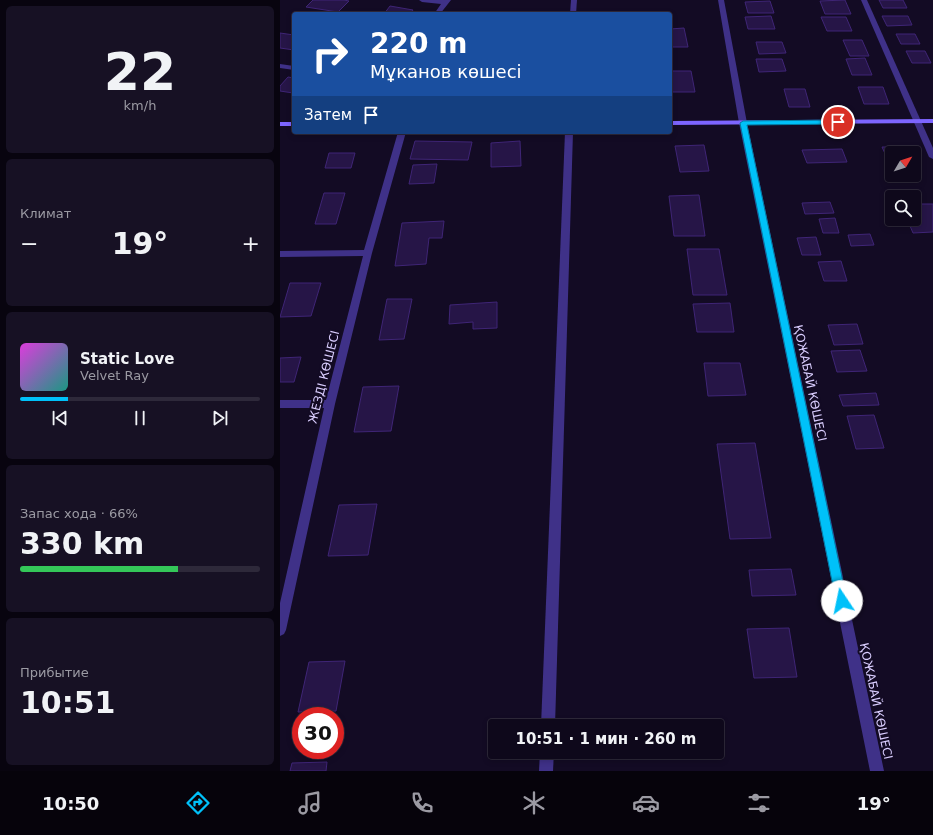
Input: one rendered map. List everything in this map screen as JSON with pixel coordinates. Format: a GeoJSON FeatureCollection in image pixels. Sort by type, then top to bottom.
{"type":"FeatureCollection","features":[{"type":"Feature","properties":{"kind":"street"},"geometry":{"type":"LineString","coordinates":[[422,0],[447,1]]}},
{"type":"Feature","properties":{"kind":"street"},"geometry":{"type":"LineString","coordinates":[[573,12],[574,0]]}},
{"type":"Feature","properties":{"kind":"street","name":"ҚОЖАБАЙ КӨШЕСІ"},"geometry":{"type":"LineString","coordinates":[[721,0],[743,123],[877,771]]}},
{"type":"Feature","properties":{"kind":"street"},"geometry":{"type":"LineString","coordinates":[[864,0],[933,157]]}},
{"type":"Feature","properties":{"kind":"street"},"geometry":{"type":"LineString","coordinates":[[439,12],[447,1]]}},
{"type":"Feature","properties":{"kind":"street"},"geometry":{"type":"LineString","coordinates":[[280,66],[292,68]]}},
{"type":"Feature","properties":{"kind":"street"},"geometry":{"type":"LineString","coordinates":[[672,123],[933,121]]}},
{"type":"Feature","properties":{"kind":"street"},"geometry":{"type":"LineString","coordinates":[[280,124],[292,124]]}},
{"type":"Feature","properties":{"kind":"street","name":"ЖЕЗДІ КӨШЕСІ"},"geometry":{"type":"LineString","coordinates":[[280,627],[330,404],[368,253],[401,134]]}},
{"type":"Feature","properties":{"kind":"street"},"geometry":{"type":"LineString","coordinates":[[548,719],[569,134]]}},
{"type":"Feature","properties":{"kind":"street"},"geometry":{"type":"LineString","coordinates":[[280,254],[368,253]]}},
{"type":"Feature","properties":{"kind":"street"},"geometry":{"type":"LineString","coordinates":[[280,404],[330,404]]}},
{"type":"Feature","properties":{"kind":"street"},"geometry":{"type":"LineString","coordinates":[[546,771],[547,759]]}},
{"type":"Feature","properties":{"kind":"building"},"geometry":{"type":"Polygon","coordinates":[[[313,0],[349,1],[338,12],[306,7],[313,0]]]}},
{"type":"Feature","properties":{"kind":"building"},"geometry":{"type":"Polygon","coordinates":[[[845,0],[851,14],[825,14],[820,1],[845,0]]]}},
{"type":"Feature","properties":{"kind":"building"},"geometry":{"type":"Polygon","coordinates":[[[879,0],[903,0],[907,8],[883,8],[879,0]]]}},
{"type":"Feature","properties":{"kind":"building"},"geometry":{"type":"Polygon","coordinates":[[[770,1],[774,13],[748,13],[745,2],[770,1]]]}},
{"type":"Feature","properties":{"kind":"building"},"geometry":{"type":"Polygon","coordinates":[[[390,6],[413,10],[412,12],[386,12],[390,6]]]}},
{"type":"Feature","properties":{"kind":"building"},"geometry":{"type":"Polygon","coordinates":[[[771,16],[775,29],[748,29],[745,17],[771,16]]]}},
{"type":"Feature","properties":{"kind":"building"},"geometry":{"type":"Polygon","coordinates":[[[882,16],[908,16],[912,25],[887,26],[882,16]]]}},
{"type":"Feature","properties":{"kind":"building"},"geometry":{"type":"Polygon","coordinates":[[[821,17],[846,17],[852,31],[827,31],[821,17]]]}},
{"type":"Feature","properties":{"kind":"building"},"geometry":{"type":"Polygon","coordinates":[[[684,28],[688,47],[672,47],[672,29],[684,28]]]}},
{"type":"Feature","properties":{"kind":"building"},"geometry":{"type":"Polygon","coordinates":[[[280,33],[292,35],[292,50],[280,48],[280,33]]]}},
{"type":"Feature","properties":{"kind":"building"},"geometry":{"type":"Polygon","coordinates":[[[896,34],[915,34],[920,44],[901,44],[896,34]]]}},
{"type":"Feature","properties":{"kind":"building"},"geometry":{"type":"Polygon","coordinates":[[[843,40],[862,40],[869,56],[850,56],[843,40]]]}},
{"type":"Feature","properties":{"kind":"building"},"geometry":{"type":"Polygon","coordinates":[[[756,42],[782,42],[786,53],[759,54],[756,42]]]}},
{"type":"Feature","properties":{"kind":"building"},"geometry":{"type":"Polygon","coordinates":[[[906,51],[925,51],[931,63],[912,63],[906,51]]]}},
{"type":"Feature","properties":{"kind":"building"},"geometry":{"type":"Polygon","coordinates":[[[865,58],[872,75],[852,75],[846,59],[865,58]]]}},
{"type":"Feature","properties":{"kind":"building"},"geometry":{"type":"Polygon","coordinates":[[[756,59],[782,59],[786,71],[759,72],[756,59]]]}},
{"type":"Feature","properties":{"kind":"building"},"geometry":{"type":"Polygon","coordinates":[[[672,71],[691,71],[695,92],[672,92],[672,71]]]}},
{"type":"Feature","properties":{"kind":"building"},"geometry":{"type":"Polygon","coordinates":[[[288,77],[292,78],[292,93],[280,91],[280,86],[288,77]]]}},
{"type":"Feature","properties":{"kind":"building"},"geometry":{"type":"Polygon","coordinates":[[[858,87],[883,87],[889,104],[864,104],[858,87]]]}},
{"type":"Feature","properties":{"kind":"building"},"geometry":{"type":"Polygon","coordinates":[[[784,89],[805,89],[810,107],[789,107],[784,89]]]}},
{"type":"Feature","properties":{"kind":"building"},"geometry":{"type":"Polygon","coordinates":[[[415,141],[472,142],[468,160],[410,159],[415,141]]]}},
{"type":"Feature","properties":{"kind":"building"},"geometry":{"type":"Polygon","coordinates":[[[520,141],[521,166],[491,167],[491,143],[520,141]]]}},
{"type":"Feature","properties":{"kind":"building"},"geometry":{"type":"Polygon","coordinates":[[[704,145],[709,171],[680,172],[675,146],[704,145]]]}},
{"type":"Feature","properties":{"kind":"building"},"geometry":{"type":"Polygon","coordinates":[[[842,149],[847,162],[807,163],[802,150],[842,149]]]}},
{"type":"Feature","properties":{"kind":"building"},"geometry":{"type":"Polygon","coordinates":[[[329,153],[355,153],[351,168],[325,168],[329,153]]]}},
{"type":"Feature","properties":{"kind":"building"},"geometry":{"type":"Polygon","coordinates":[[[437,164],[434,183],[409,184],[413,165],[437,164]]]}},
{"type":"Feature","properties":{"kind":"building"},"geometry":{"type":"Polygon","coordinates":[[[324,193],[345,193],[336,224],[315,224],[324,193]]]}},
{"type":"Feature","properties":{"kind":"building"},"geometry":{"type":"Polygon","coordinates":[[[699,195],[705,236],[674,236],[669,196],[699,195]]]}},
{"type":"Feature","properties":{"kind":"building"},"geometry":{"type":"Polygon","coordinates":[[[830,202],[834,213],[805,214],[802,203],[830,202]]]}},
{"type":"Feature","properties":{"kind":"building"},"geometry":{"type":"Polygon","coordinates":[[[921,204],[933,204],[933,232],[913,233],[910,226],[921,226],[921,204]]]}},
{"type":"Feature","properties":{"kind":"building"},"geometry":{"type":"Polygon","coordinates":[[[835,218],[839,233],[823,233],[819,219],[835,218]]]}},
{"type":"Feature","properties":{"kind":"building"},"geometry":{"type":"Polygon","coordinates":[[[444,221],[442,238],[429,238],[426,264],[395,266],[402,223],[444,221]]]}},
{"type":"Feature","properties":{"kind":"building"},"geometry":{"type":"Polygon","coordinates":[[[870,234],[874,245],[851,246],[848,235],[870,234]]]}},
{"type":"Feature","properties":{"kind":"building"},"geometry":{"type":"Polygon","coordinates":[[[816,237],[821,255],[802,255],[797,238],[816,237]]]}},
{"type":"Feature","properties":{"kind":"building"},"geometry":{"type":"Polygon","coordinates":[[[687,249],[719,249],[727,295],[693,295],[687,249]]]}},
{"type":"Feature","properties":{"kind":"building"},"geometry":{"type":"Polygon","coordinates":[[[841,261],[847,281],[824,281],[818,262],[841,261]]]}},
{"type":"Feature","properties":{"kind":"building"},"geometry":{"type":"Polygon","coordinates":[[[290,283],[321,283],[311,316],[280,317],[290,283]]]}},
{"type":"Feature","properties":{"kind":"building"},"geometry":{"type":"Polygon","coordinates":[[[387,299],[412,299],[404,339],[379,340],[387,299]]]}},
{"type":"Feature","properties":{"kind":"building"},"geometry":{"type":"Polygon","coordinates":[[[497,302],[497,328],[473,329],[473,322],[449,324],[450,305],[497,302]]]}},
{"type":"Feature","properties":{"kind":"building"},"geometry":{"type":"Polygon","coordinates":[[[730,303],[734,332],[697,332],[693,304],[730,303]]]}},
{"type":"Feature","properties":{"kind":"building"},"geometry":{"type":"Polygon","coordinates":[[[857,324],[863,344],[834,345],[828,325],[857,324]]]}},
{"type":"Feature","properties":{"kind":"building"},"geometry":{"type":"Polygon","coordinates":[[[860,350],[867,371],[837,372],[831,351],[860,350]]]}},
{"type":"Feature","properties":{"kind":"building"},"geometry":{"type":"Polygon","coordinates":[[[301,357],[294,382],[280,382],[280,358],[301,357]]]}},
{"type":"Feature","properties":{"kind":"building"},"geometry":{"type":"Polygon","coordinates":[[[704,363],[740,363],[746,395],[708,396],[704,363]]]}},
{"type":"Feature","properties":{"kind":"building"},"geometry":{"type":"Polygon","coordinates":[[[399,386],[391,431],[354,432],[363,387],[399,386]]]}},
{"type":"Feature","properties":{"kind":"building"},"geometry":{"type":"Polygon","coordinates":[[[876,393],[879,405],[843,406],[839,395],[876,393]]]}},
{"type":"Feature","properties":{"kind":"building"},"geometry":{"type":"Polygon","coordinates":[[[874,415],[884,448],[856,449],[847,416],[874,415]]]}},
{"type":"Feature","properties":{"kind":"building"},"geometry":{"type":"Polygon","coordinates":[[[755,443],[771,538],[730,539],[717,444],[755,443]]]}},
{"type":"Feature","properties":{"kind":"building"},"geometry":{"type":"Polygon","coordinates":[[[377,504],[368,555],[328,556],[339,505],[377,504]]]}},
{"type":"Feature","properties":{"kind":"building"},"geometry":{"type":"Polygon","coordinates":[[[791,569],[796,595],[752,596],[749,570],[791,569]]]}},
{"type":"Feature","properties":{"kind":"building"},"geometry":{"type":"Polygon","coordinates":[[[789,628],[797,677],[754,678],[747,629],[789,628]]]}},
{"type":"Feature","properties":{"kind":"building"},"geometry":{"type":"Polygon","coordinates":[[[345,661],[337,707],[299,707],[309,662],[345,661]]]}},
{"type":"Feature","properties":{"kind":"building"},"geometry":{"type":"Polygon","coordinates":[[[327,762],[326,771],[290,771],[292,763],[327,762]]]}},
{"type":"Feature","properties":{"kind":"route"},"geometry":{"type":"LineString","coordinates":[[838,122],[743,123],[842,601]]}}]}
